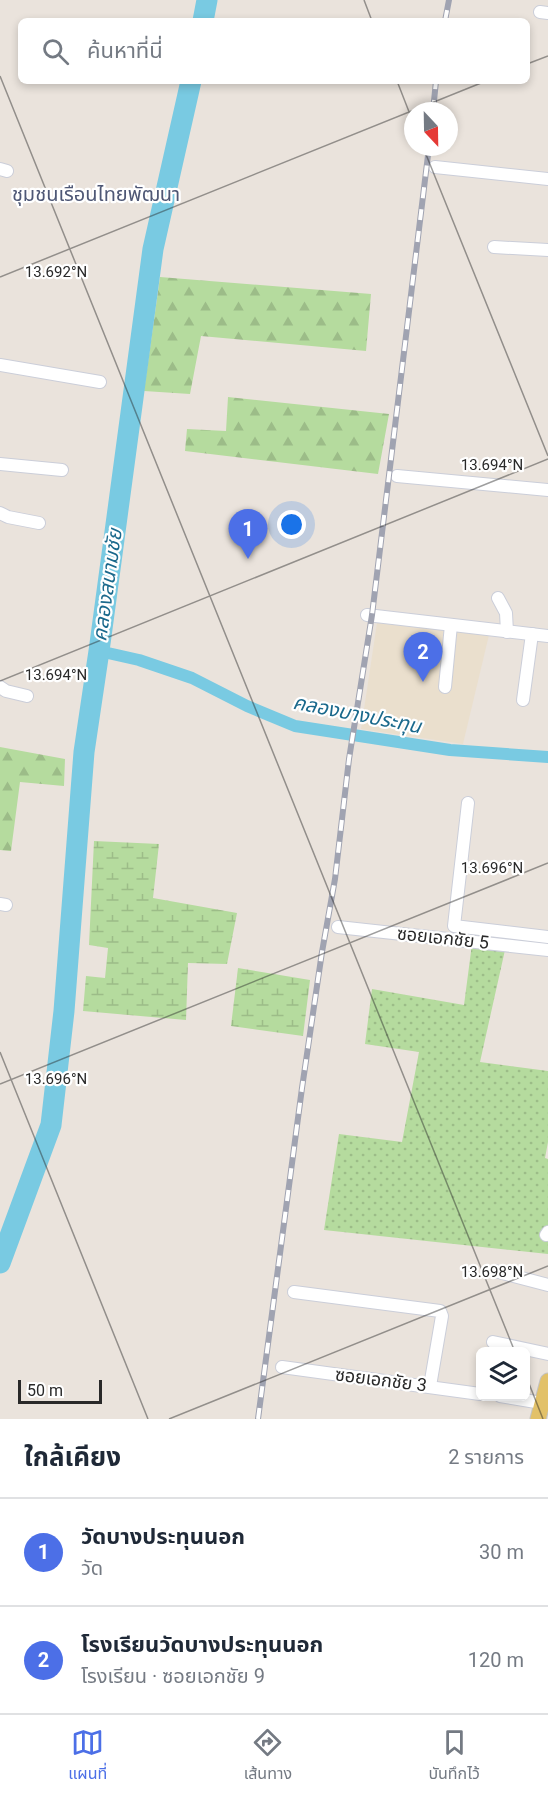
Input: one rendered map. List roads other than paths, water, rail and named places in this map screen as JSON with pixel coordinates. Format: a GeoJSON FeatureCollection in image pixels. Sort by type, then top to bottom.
{"type":"FeatureCollection","features":[{"type":"Feature","properties":{"kind":"main road"},"geometry":{"type":"LineString","coordinates":[[538,1419],[548,1381]]}},
{"type":"Feature","properties":{"kind":"street"},"geometry":{"type":"LineString","coordinates":[[435,167],[548,179]]}},
{"type":"Feature","properties":{"kind":"street"},"geometry":{"type":"LineString","coordinates":[[495,247],[548,250]]}},
{"type":"Feature","properties":{"kind":"street"},"geometry":{"type":"LineString","coordinates":[[0,364],[100,382]]}},
{"type":"Feature","properties":{"kind":"street"},"geometry":{"type":"LineString","coordinates":[[1,468],[62,470]]}},
{"type":"Feature","properties":{"kind":"street"},"geometry":{"type":"LineString","coordinates":[[397,476],[548,490]]}},
{"type":"Feature","properties":{"kind":"street"},"geometry":{"type":"LineString","coordinates":[[0,513],[39,524]]}},
{"type":"Feature","properties":{"kind":"street"},"geometry":{"type":"LineString","coordinates":[[498,598],[506,613],[507,632]]}},
{"type":"Feature","properties":{"kind":"street"},"geometry":{"type":"LineString","coordinates":[[367,615],[548,636]]}},
{"type":"Feature","properties":{"kind":"street"},"geometry":{"type":"LineString","coordinates":[[445,687],[451,626]]}},
{"type":"Feature","properties":{"kind":"street"},"geometry":{"type":"LineString","coordinates":[[523,700],[532,634]]}},
{"type":"Feature","properties":{"kind":"street"},"geometry":{"type":"LineString","coordinates":[[0,687],[6,691],[27,696]]}},
{"type":"Feature","properties":{"kind":"street"},"geometry":{"type":"LineString","coordinates":[[468,802],[454,926],[548,937]]}},
{"type":"Feature","properties":{"kind":"street","name":"ซอยเอกชัย 5"},"geometry":{"type":"LineString","coordinates":[[338,927],[548,950]]}},
{"type":"Feature","properties":{"kind":"street"},"geometry":{"type":"LineString","coordinates":[[495,1271],[548,1286]]}},
{"type":"Feature","properties":{"kind":"street"},"geometry":{"type":"LineString","coordinates":[[294,1292],[440,1311],[442,1316],[430,1386]]}},
{"type":"Feature","properties":{"kind":"street"},"geometry":{"type":"LineString","coordinates":[[493,1342],[548,1354]]}},
{"type":"Feature","properties":{"kind":"street","name":"ซอยเอกชัย 3"},"geometry":{"type":"LineString","coordinates":[[282,1367],[476,1393]]}},
{"type":"Feature","properties":{"kind":"street"},"geometry":{"type":"LineString","coordinates":[[530,1401],[542,1403]]}},
{"type":"Feature","properties":{"kind":"waterway","name":"คลองสนามชัย"},"geometry":{"type":"LineString","coordinates":[[204,18],[207,0]]}},
{"type":"Feature","properties":{"kind":"waterway","name":"คลองสนามชัย"},"geometry":{"type":"LineString","coordinates":[[0,1263],[51,1125],[64,1011],[84,752],[153,249],[190,84]]}},
{"type":"Feature","properties":{"kind":"waterway","name":"คลองบางประทุน"},"geometry":{"type":"LineString","coordinates":[[99,651],[139,660],[192,678],[247,706],[295,726],[450,750],[548,757]]}},
{"type":"Feature","properties":{"kind":"railway"},"geometry":{"type":"LineString","coordinates":[[446,18],[449,0]]}},
{"type":"Feature","properties":{"kind":"railway"},"geometry":{"type":"LineString","coordinates":[[434,102],[436,84]]}},
{"type":"Feature","properties":{"kind":"railway"},"geometry":{"type":"LineString","coordinates":[[258,1419],[302,1088],[335,879],[349,759],[372,615],[428,156]]}},
{"type":"Feature","properties":{"kind":"place","name":"วัดบางประทุนนอก"},"geometry":{"type":"Point","coordinates":[248,559]}},
{"type":"Feature","properties":{"kind":"place","name":"โรงเรียนวัดบางประทุนนอก"},"geometry":{"type":"Point","coordinates":[423,682]}},
{"type":"Feature","properties":{"kind":"district","name":"ชุมชนเรือนไทยพัฒนา"},"geometry":{"type":"Point","coordinates":[96,194]}}]}
